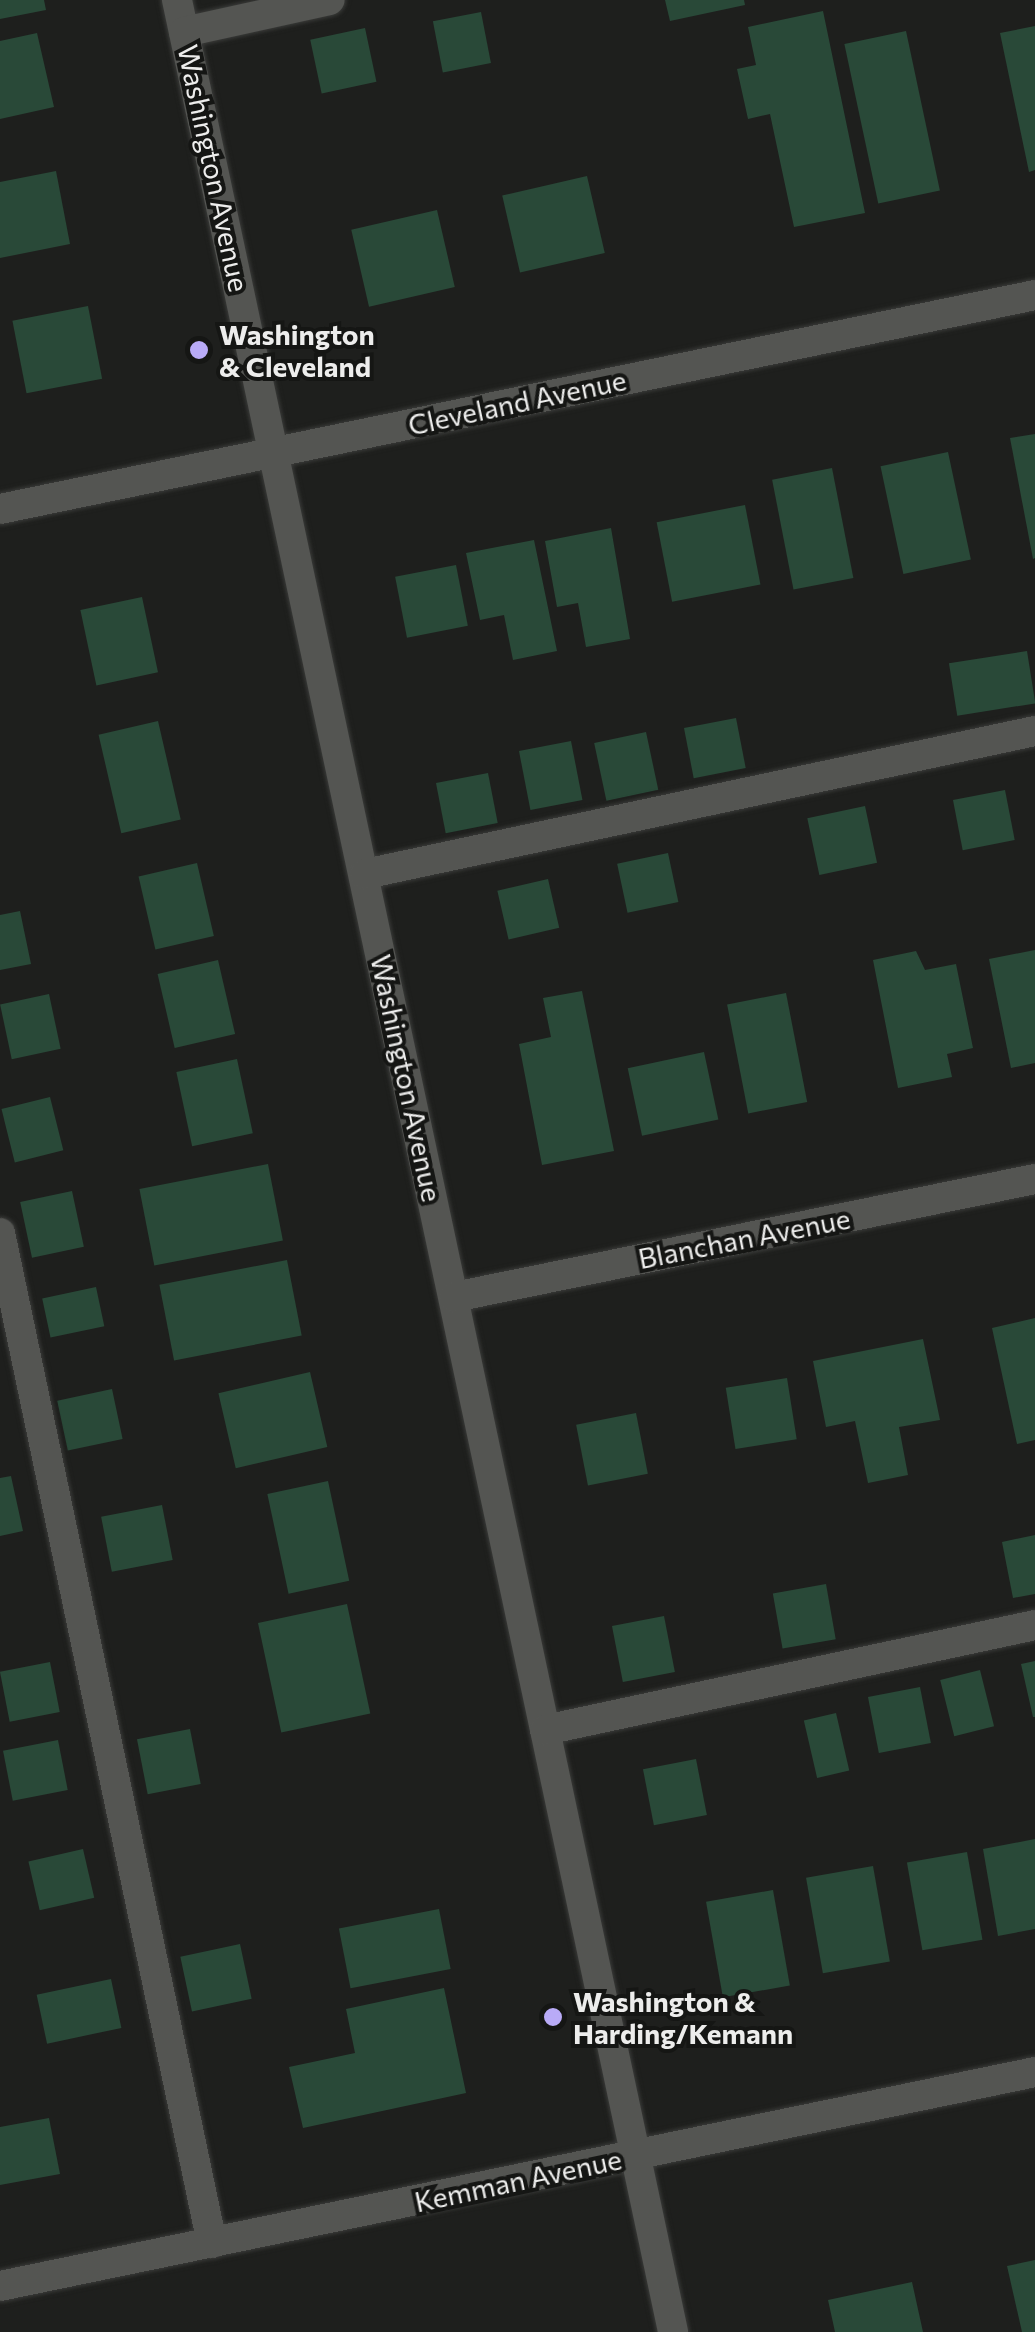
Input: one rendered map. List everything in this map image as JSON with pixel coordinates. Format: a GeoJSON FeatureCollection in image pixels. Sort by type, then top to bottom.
{"type":"FeatureCollection","features":[{"type":"Feature","properties":{"kind":"street","name":"Washington Avenue"},"geometry":{"type":"LineString","coordinates":[[177,0],[673,2332]]}},
{"type":"Feature","properties":{"kind":"street"},"geometry":{"type":"LineString","coordinates":[[184,32],[330,0]]}},
{"type":"Feature","properties":{"kind":"street","name":"Cleveland Avenue"},"geometry":{"type":"LineString","coordinates":[[0,509],[1035,295]]}},
{"type":"Feature","properties":{"kind":"street"},"geometry":{"type":"LineString","coordinates":[[364,874],[1035,731]]}},
{"type":"Feature","properties":{"kind":"street","name":"Blanchan Avenue"},"geometry":{"type":"LineString","coordinates":[[454,1297],[1035,1179]]}},
{"type":"Feature","properties":{"kind":"street"},"geometry":{"type":"LineString","coordinates":[[0,1233],[212,2243]]}},
{"type":"Feature","properties":{"kind":"street"},"geometry":{"type":"LineString","coordinates":[[545,1730],[1035,1624]]}},
{"type":"Feature","properties":{"kind":"street","name":"Kemman Avenue"},"geometry":{"type":"LineString","coordinates":[[0,2286],[1035,2072]]}},
{"type":"Feature","properties":{"kind":"building"},"geometry":{"type":"Polygon","coordinates":[[[0,0],[44,0],[46,10],[0,19],[0,0]]]}},
{"type":"Feature","properties":{"kind":"building"},"geometry":{"type":"Polygon","coordinates":[[[665,0],[744,0],[745,5],[670,21],[665,0]]]}},
{"type":"Feature","properties":{"kind":"building"},"geometry":{"type":"Polygon","coordinates":[[[823,11],[865,213],[794,227],[770,114],[748,119],[737,69],[756,65],[748,27],[823,11]]]}},
{"type":"Feature","properties":{"kind":"building"},"geometry":{"type":"Polygon","coordinates":[[[481,12],[491,63],[443,72],[433,21],[481,12]]]}},
{"type":"Feature","properties":{"kind":"building"},"geometry":{"type":"Polygon","coordinates":[[[1035,26],[1035,170],[1029,172],[1000,33],[1035,26]]]}},
{"type":"Feature","properties":{"kind":"building"},"geometry":{"type":"Polygon","coordinates":[[[365,28],[376,82],[322,93],[310,40],[365,28]]]}},
{"type":"Feature","properties":{"kind":"building"},"geometry":{"type":"Polygon","coordinates":[[[906,31],[940,190],[878,204],[844,44],[906,31]]]}},
{"type":"Feature","properties":{"kind":"building"},"geometry":{"type":"Polygon","coordinates":[[[37,33],[54,107],[0,119],[0,41],[37,33]]]}},
{"type":"Feature","properties":{"kind":"building"},"geometry":{"type":"Polygon","coordinates":[[[56,171],[70,244],[0,258],[0,182],[56,171]]]}},
{"type":"Feature","properties":{"kind":"building"},"geometry":{"type":"Polygon","coordinates":[[[587,176],[605,253],[520,273],[502,196],[587,176]]]}},
{"type":"Feature","properties":{"kind":"building"},"geometry":{"type":"Polygon","coordinates":[[[437,210],[455,287],[369,307],[351,230],[437,210]]]}},
{"type":"Feature","properties":{"kind":"building"},"geometry":{"type":"Polygon","coordinates":[[[88,306],[102,379],[27,393],[12,321],[88,306]]]}},
{"type":"Feature","properties":{"kind":"building"},"geometry":{"type":"Polygon","coordinates":[[[1035,434],[1035,558],[1033,559],[1010,438],[1035,434]]]}},
{"type":"Feature","properties":{"kind":"building"},"geometry":{"type":"Polygon","coordinates":[[[948,452],[971,560],[903,574],[881,466],[948,452]]]}},
{"type":"Feature","properties":{"kind":"building"},"geometry":{"type":"Polygon","coordinates":[[[832,468],[853,578],[793,590],[772,480],[832,468]]]}},
{"type":"Feature","properties":{"kind":"building"},"geometry":{"type":"Polygon","coordinates":[[[745,505],[760,585],[672,602],[657,522],[745,505]]]}},
{"type":"Feature","properties":{"kind":"building"},"geometry":{"type":"Polygon","coordinates":[[[611,528],[630,639],[586,647],[578,603],[557,607],[545,541],[611,528]]]}},
{"type":"Feature","properties":{"kind":"building"},"geometry":{"type":"Polygon","coordinates":[[[534,540],[557,651],[513,660],[504,615],[480,620],[466,553],[534,540]]]}},
{"type":"Feature","properties":{"kind":"building"},"geometry":{"type":"Polygon","coordinates":[[[456,565],[468,626],[407,638],[395,577],[456,565]]]}},
{"type":"Feature","properties":{"kind":"building"},"geometry":{"type":"Polygon","coordinates":[[[142,597],[158,672],[96,685],[80,610],[142,597]]]}},
{"type":"Feature","properties":{"kind":"building"},"geometry":{"type":"Polygon","coordinates":[[[1027,651],[1035,703],[957,716],[949,663],[1027,651]]]}},
{"type":"Feature","properties":{"kind":"building"},"geometry":{"type":"Polygon","coordinates":[[[736,718],[746,768],[694,778],[684,728],[736,718]]]}},
{"type":"Feature","properties":{"kind":"building"},"geometry":{"type":"Polygon","coordinates":[[[158,721],[181,819],[121,833],[99,735],[158,721]]]}},
{"type":"Feature","properties":{"kind":"building"},"geometry":{"type":"Polygon","coordinates":[[[646,732],[658,790],[606,801],[594,743],[646,732]]]}},
{"type":"Feature","properties":{"kind":"building"},"geometry":{"type":"Polygon","coordinates":[[[571,741],[582,800],[530,810],[519,751],[571,741]]]}},
{"type":"Feature","properties":{"kind":"building"},"geometry":{"type":"Polygon","coordinates":[[[488,773],[498,823],[446,833],[436,783],[488,773]]]}},
{"type":"Feature","properties":{"kind":"building"},"geometry":{"type":"Polygon","coordinates":[[[1005,790],[1015,840],[963,850],[953,800],[1005,790]]]}},
{"type":"Feature","properties":{"kind":"building"},"geometry":{"type":"Polygon","coordinates":[[[865,806],[877,863],[819,875],[807,818],[865,806]]]}},
{"type":"Feature","properties":{"kind":"building"},"geometry":{"type":"Polygon","coordinates":[[[668,853],[678,902],[628,913],[617,864],[668,853]]]}},
{"type":"Feature","properties":{"kind":"building"},"geometry":{"type":"Polygon","coordinates":[[[197,863],[214,936],[155,950],[139,876],[197,863]]]}},
{"type":"Feature","properties":{"kind":"building"},"geometry":{"type":"Polygon","coordinates":[[[548,879],[559,928],[509,939],[497,891],[548,879]]]}},
{"type":"Feature","properties":{"kind":"building"},"geometry":{"type":"Polygon","coordinates":[[[20,911],[31,964],[0,970],[0,915],[20,911]]]}},
{"type":"Feature","properties":{"kind":"building"},"geometry":{"type":"Polygon","coordinates":[[[1035,950],[1035,1063],[1011,1068],[989,959],[1035,950]]]}},
{"type":"Feature","properties":{"kind":"building"},"geometry":{"type":"Polygon","coordinates":[[[916,951],[925,970],[956,964],[973,1048],[947,1054],[952,1077],[898,1088],[873,960],[916,951]]]}},
{"type":"Feature","properties":{"kind":"building"},"geometry":{"type":"Polygon","coordinates":[[[218,960],[235,1034],[175,1048],[158,974],[218,960]]]}},
{"type":"Feature","properties":{"kind":"building"},"geometry":{"type":"Polygon","coordinates":[[[582,991],[614,1151],[542,1165],[519,1044],[551,1037],[543,998],[582,991]]]}},
{"type":"Feature","properties":{"kind":"building"},"geometry":{"type":"Polygon","coordinates":[[[786,993],[807,1102],[748,1113],[727,1004],[786,993]]]}},
{"type":"Feature","properties":{"kind":"building"},"geometry":{"type":"Polygon","coordinates":[[[49,994],[61,1049],[12,1059],[0,1004],[49,994]]]}},
{"type":"Feature","properties":{"kind":"building"},"geometry":{"type":"Polygon","coordinates":[[[704,1052],[718,1119],[642,1136],[628,1068],[704,1052]]]}},
{"type":"Feature","properties":{"kind":"building"},"geometry":{"type":"Polygon","coordinates":[[[237,1059],[253,1133],[192,1146],[176,1072],[237,1059]]]}},
{"type":"Feature","properties":{"kind":"building"},"geometry":{"type":"Polygon","coordinates":[[[50,1097],[63,1150],[15,1162],[1,1109],[50,1097]]]}},
{"type":"Feature","properties":{"kind":"building"},"geometry":{"type":"Polygon","coordinates":[[[268,1164],[283,1241],[154,1266],[139,1189],[268,1164]]]}},
{"type":"Feature","properties":{"kind":"building"},"geometry":{"type":"Polygon","coordinates":[[[72,1191],[84,1247],[32,1258],[20,1202],[72,1191]]]}},
{"type":"Feature","properties":{"kind":"building"},"geometry":{"type":"Polygon","coordinates":[[[287,1260],[302,1336],[174,1360],[159,1285],[287,1260]]]}},
{"type":"Feature","properties":{"kind":"building"},"geometry":{"type":"Polygon","coordinates":[[[96,1287],[104,1326],[51,1338],[42,1298],[96,1287]]]}},
{"type":"Feature","properties":{"kind":"building"},"geometry":{"type":"Polygon","coordinates":[[[1035,1318],[1035,1440],[1017,1444],[992,1328],[1035,1318]]]}},
{"type":"Feature","properties":{"kind":"building"},"geometry":{"type":"Polygon","coordinates":[[[923,1339],[940,1420],[899,1427],[908,1475],[868,1483],[855,1421],[826,1427],[813,1361],[923,1339]]]}},
{"type":"Feature","properties":{"kind":"building"},"geometry":{"type":"Polygon","coordinates":[[[310,1372],[327,1447],[236,1468],[218,1393],[310,1372]]]}},
{"type":"Feature","properties":{"kind":"building"},"geometry":{"type":"Polygon","coordinates":[[[787,1378],[797,1439],[735,1449],[726,1388],[787,1378]]]}},
{"type":"Feature","properties":{"kind":"building"},"geometry":{"type":"Polygon","coordinates":[[[112,1389],[123,1439],[68,1451],[57,1401],[112,1389]]]}},
{"type":"Feature","properties":{"kind":"building"},"geometry":{"type":"Polygon","coordinates":[[[636,1413],[648,1474],[588,1486],[576,1425],[636,1413]]]}},
{"type":"Feature","properties":{"kind":"building"},"geometry":{"type":"Polygon","coordinates":[[[11,1476],[23,1531],[0,1536],[0,1478],[11,1476]]]}},
{"type":"Feature","properties":{"kind":"building"},"geometry":{"type":"Polygon","coordinates":[[[328,1481],[349,1581],[289,1594],[267,1494],[328,1481]]]}},
{"type":"Feature","properties":{"kind":"building"},"geometry":{"type":"Polygon","coordinates":[[[162,1505],[173,1560],[112,1572],[101,1517],[162,1505]]]}},
{"type":"Feature","properties":{"kind":"building"},"geometry":{"type":"Polygon","coordinates":[[[1035,1535],[1035,1594],[1013,1598],[1002,1542],[1035,1535]]]}},
{"type":"Feature","properties":{"kind":"building"},"geometry":{"type":"Polygon","coordinates":[[[826,1584],[836,1639],[783,1649],[773,1593],[826,1584]]]}},
{"type":"Feature","properties":{"kind":"building"},"geometry":{"type":"Polygon","coordinates":[[[347,1604],[370,1714],[281,1732],[258,1623],[347,1604]]]}},
{"type":"Feature","properties":{"kind":"building"},"geometry":{"type":"Polygon","coordinates":[[[664,1616],[675,1672],[623,1682],[612,1626],[664,1616]]]}},
{"type":"Feature","properties":{"kind":"building"},"geometry":{"type":"Polygon","coordinates":[[[1035,1661],[1035,1717],[1033,1717],[1021,1664],[1035,1661]]]}},
{"type":"Feature","properties":{"kind":"building"},"geometry":{"type":"Polygon","coordinates":[[[50,1662],[60,1712],[10,1722],[0,1672],[50,1662]]]}},
{"type":"Feature","properties":{"kind":"building"},"geometry":{"type":"Polygon","coordinates":[[[980,1670],[994,1726],[954,1736],[940,1680],[980,1670]]]}},
{"type":"Feature","properties":{"kind":"building"},"geometry":{"type":"Polygon","coordinates":[[[920,1687],[931,1743],[879,1753],[868,1697],[920,1687]]]}},
{"type":"Feature","properties":{"kind":"building"},"geometry":{"type":"Polygon","coordinates":[[[836,1713],[849,1770],[817,1778],[804,1720],[836,1713]]]}},
{"type":"Feature","properties":{"kind":"building"},"geometry":{"type":"Polygon","coordinates":[[[190,1729],[201,1784],[148,1794],[137,1739],[190,1729]]]}},
{"type":"Feature","properties":{"kind":"building"},"geometry":{"type":"Polygon","coordinates":[[[58,1740],[68,1790],[13,1801],[3,1751],[58,1740]]]}},
{"type":"Feature","properties":{"kind":"building"},"geometry":{"type":"Polygon","coordinates":[[[696,1759],[707,1815],[654,1825],[643,1769],[696,1759]]]}},
{"type":"Feature","properties":{"kind":"building"},"geometry":{"type":"Polygon","coordinates":[[[1035,1839],[1035,1929],[998,1936],[983,1849],[1035,1839]]]}},
{"type":"Feature","properties":{"kind":"building"},"geometry":{"type":"Polygon","coordinates":[[[83,1849],[94,1898],[40,1910],[28,1862],[83,1849]]]}},
{"type":"Feature","properties":{"kind":"building"},"geometry":{"type":"Polygon","coordinates":[[[967,1852],[982,1940],[922,1950],[907,1863],[967,1852]]]}},
{"type":"Feature","properties":{"kind":"building"},"geometry":{"type":"Polygon","coordinates":[[[873,1866],[890,1962],[823,1973],[806,1878],[873,1866]]]}},
{"type":"Feature","properties":{"kind":"building"},"geometry":{"type":"Polygon","coordinates":[[[773,1890],[790,1986],[723,1997],[706,1902],[773,1890]]]}},
{"type":"Feature","properties":{"kind":"building"},"geometry":{"type":"Polygon","coordinates":[[[439,1909],[451,1969],[351,1988],[339,1928],[439,1909]]]}},
{"type":"Feature","properties":{"kind":"building"},"geometry":{"type":"Polygon","coordinates":[[[240,1944],[252,1999],[192,2011],[180,1957],[240,1944]]]}},
{"type":"Feature","properties":{"kind":"building"},"geometry":{"type":"Polygon","coordinates":[[[111,1979],[121,2028],[47,2044],[37,1995],[111,1979]]]}},
{"type":"Feature","properties":{"kind":"building"},"geometry":{"type":"Polygon","coordinates":[[[444,1988],[466,2093],[303,2128],[289,2067],[355,2053],[346,2009],[444,1988]]]}},
{"type":"Feature","properties":{"kind":"building"},"geometry":{"type":"Polygon","coordinates":[[[49,2118],[60,2174],[0,2185],[0,2127],[49,2118]]]}},
{"type":"Feature","properties":{"kind":"building"},"geometry":{"type":"Polygon","coordinates":[[[1035,2260],[1035,2332],[1022,2332],[1007,2266],[1035,2260]]]}},
{"type":"Feature","properties":{"kind":"building"},"geometry":{"type":"Polygon","coordinates":[[[912,2282],[923,2332],[835,2332],[828,2300],[912,2282]]]}},
{"type":"Feature","properties":{"kind":"place","name":"Washington & Cleveland"},"geometry":{"type":"Point","coordinates":[199,350]}},
{"type":"Feature","properties":{"kind":"place","name":"Washington & Harding/Kemann"},"geometry":{"type":"Point","coordinates":[553,2017]}}]}
